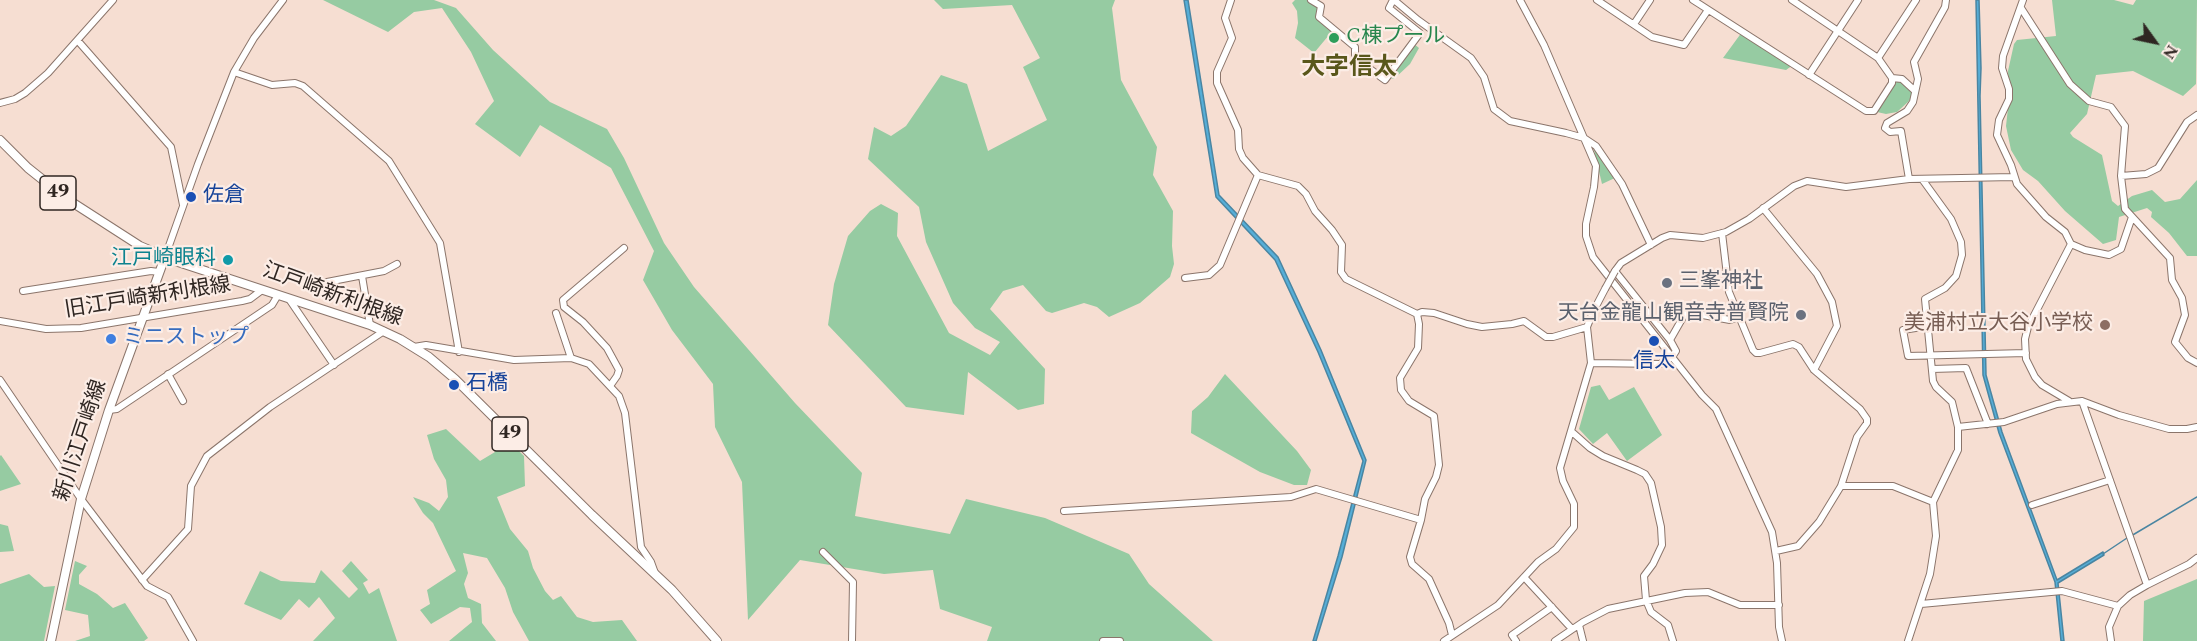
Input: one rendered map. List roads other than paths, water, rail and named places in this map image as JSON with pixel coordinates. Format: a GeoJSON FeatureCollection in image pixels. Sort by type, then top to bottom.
{"type":"FeatureCollection","features":[{"type":"Feature","properties":{"kind":"main road","name":"江戸崎新利根線"},"geometry":{"type":"LineString","coordinates":[[0,140],[28,168],[74,204],[124,237],[165,257],[370,325],[414,347],[447,371],[655,574],[717,641]]}},
{"type":"Feature","properties":{"kind":"main road","name":"新川江戸崎線"},"geometry":{"type":"LineString","coordinates":[[51,641],[81,499],[109,410],[165,257]]}},
{"type":"Feature","properties":{"kind":"street"},"geometry":{"type":"LineString","coordinates":[[0,104],[25,93],[63,59],[113,0]]}},
{"type":"Feature","properties":{"kind":"street"},"geometry":{"type":"LineString","coordinates":[[165,257],[234,72],[254,38],[283,0]]}},
{"type":"Feature","properties":{"kind":"street"},"geometry":{"type":"LineString","coordinates":[[1231,0],[1226,18],[1232,38],[1217,72],[1217,83],[1238,130],[1239,149],[1243,158],[1258,175],[1298,186],[1306,194],[1315,211],[1342,245],[1341,272],[1347,279],[1417,314],[1434,313],[1482,327],[1524,321],[1546,337],[1587,327]]}},
{"type":"Feature","properties":{"kind":"street"},"geometry":{"type":"LineString","coordinates":[[1311,0],[1321,6],[1319,17],[1355,47],[1355,58],[1385,80],[1420,33]]}},
{"type":"Feature","properties":{"kind":"street"},"geometry":{"type":"LineString","coordinates":[[1433,31],[1428,35],[1420,33],[1389,8],[1393,0],[1472,58],[1484,76],[1494,109],[1510,121],[1584,138],[1596,146],[1622,184],[1651,245]]}},
{"type":"Feature","properties":{"kind":"street"},"geometry":{"type":"LineString","coordinates":[[1520,0],[1544,45],[1592,154],[1596,176],[1586,224],[1588,246],[1600,268],[1702,395],[1716,409],[1769,524],[1776,551],[1779,627],[1782,641]]}},
{"type":"Feature","properties":{"kind":"street"},"geometry":{"type":"LineString","coordinates":[[1597,0],[1652,37],[1684,45],[1708,10]]}},
{"type":"Feature","properties":{"kind":"street"},"geometry":{"type":"LineString","coordinates":[[1634,24],[1650,0]]}},
{"type":"Feature","properties":{"kind":"street"},"geometry":{"type":"LineString","coordinates":[[1694,0],[1866,111],[1874,111],[1892,82],[1892,78],[1878,58],[1792,0]]}},
{"type":"Feature","properties":{"kind":"street"},"geometry":{"type":"LineString","coordinates":[[1809,75],[1857,0]]}},
{"type":"Feature","properties":{"kind":"street"},"geometry":{"type":"LineString","coordinates":[[1878,58],[1916,0]]}},
{"type":"Feature","properties":{"kind":"street"},"geometry":{"type":"LineString","coordinates":[[1909,179],[1901,131],[1890,132],[1885,128],[1887,123],[1907,111],[1912,102],[1918,79],[1914,62],[1945,7],[1946,0]]}},
{"type":"Feature","properties":{"kind":"street"},"geometry":{"type":"LineString","coordinates":[[2023,0],[2003,56],[2002,68],[2009,89],[2009,99],[1999,120],[1997,135],[2017,184],[2042,213],[2065,232],[2071,244],[2085,250],[2109,255],[2121,249],[2132,217]]}},
{"type":"Feature","properties":{"kind":"street"},"geometry":{"type":"LineString","coordinates":[[2021,8],[2070,84],[2089,101],[2112,107],[2126,126],[2121,176],[2125,209],[2170,258],[2172,280],[2182,298],[2186,315],[2175,342],[2188,358],[2197,363]]}},
{"type":"Feature","properties":{"kind":"street"},"geometry":{"type":"LineString","coordinates":[[78,41],[171,147],[183,205]]}},
{"type":"Feature","properties":{"kind":"street"},"geometry":{"type":"LineString","coordinates":[[234,72],[272,86],[295,83],[303,86],[389,161],[440,243],[459,352]]}},
{"type":"Feature","properties":{"kind":"street"},"geometry":{"type":"LineString","coordinates":[[1892,78],[1902,79],[1914,90]]}},
{"type":"Feature","properties":{"kind":"street"},"geometry":{"type":"LineString","coordinates":[[2121,176],[2146,174],[2158,168],[2187,122],[2197,115]]}},
{"type":"Feature","properties":{"kind":"street"},"geometry":{"type":"LineString","coordinates":[[1185,278],[1209,275],[1220,266],[1258,175]]}},
{"type":"Feature","properties":{"kind":"street"},"geometry":{"type":"LineString","coordinates":[[1444,641],[1498,604],[1538,562],[1556,549],[1574,527],[1574,504],[1563,481],[1560,468],[1591,363],[1587,327],[1605,289],[1621,263],[1670,236],[1702,238],[1722,234],[1733,229],[1794,186],[1807,180],[1846,187],[1909,179],[2014,177]]}},
{"type":"Feature","properties":{"kind":"street"},"geometry":{"type":"LineString","coordinates":[[1908,641],[1927,586],[1936,536],[1933,502],[1958,450],[1958,427],[1952,402],[1936,387],[1932,369],[1925,299],[1946,288],[1960,268],[1961,242],[1952,219],[1922,179]]}},
{"type":"Feature","properties":{"kind":"street"},"geometry":{"type":"LineString","coordinates":[[1763,208],[1817,274],[1832,302],[1837,326],[1814,370]]}},
{"type":"Feature","properties":{"kind":"street"},"geometry":{"type":"LineString","coordinates":[[1722,234],[1729,292],[1756,353],[1793,344],[1799,347],[1814,370],[1860,409],[1867,419],[1867,423],[1857,438],[1841,486],[1819,522],[1798,546],[1776,551]]}},
{"type":"Feature","properties":{"kind":"street"},"geometry":{"type":"LineString","coordinates":[[2071,244],[2028,327],[2025,339],[2029,368],[2042,386],[2071,402]]}},
{"type":"Feature","properties":{"kind":"street"},"geometry":{"type":"LineString","coordinates":[[610,386],[619,370],[611,355],[583,322],[564,307],[563,300],[624,248]]}},
{"type":"Feature","properties":{"kind":"street"},"geometry":{"type":"LineString","coordinates":[[327,282],[384,271],[397,264]]}},
{"type":"Feature","properties":{"kind":"street"},"geometry":{"type":"LineString","coordinates":[[23,291],[151,271],[159,272]]}},
{"type":"Feature","properties":{"kind":"street"},"geometry":{"type":"LineString","coordinates":[[1591,363],[1653,364],[1666,361],[1676,351],[1670,340],[1615,271]]}},
{"type":"Feature","properties":{"kind":"street"},"geometry":{"type":"LineString","coordinates":[[362,276],[370,325]]}},
{"type":"Feature","properties":{"kind":"street","name":"旧江戸崎新利根線"},"geometry":{"type":"LineString","coordinates":[[0,321],[33,327],[81,328],[242,301],[250,299],[262,290]]}},
{"type":"Feature","properties":{"kind":"street"},"geometry":{"type":"LineString","coordinates":[[109,410],[117,409],[272,305],[278,295]]}},
{"type":"Feature","properties":{"kind":"street"},"geometry":{"type":"LineString","coordinates":[[289,298],[334,365]]}},
{"type":"Feature","properties":{"kind":"street"},"geometry":{"type":"LineString","coordinates":[[1670,340],[1686,312],[1730,320],[1739,317]]}},
{"type":"Feature","properties":{"kind":"street"},"geometry":{"type":"LineString","coordinates":[[556,313],[570,358]]}},
{"type":"Feature","properties":{"kind":"street"},"geometry":{"type":"LineString","coordinates":[[1417,314],[1418,348],[1400,378],[1401,390],[1409,401],[1434,416],[1439,465],[1425,499],[1410,557],[1412,564],[1429,579],[1452,634]]}},
{"type":"Feature","properties":{"kind":"street"},"geometry":{"type":"LineString","coordinates":[[1928,326],[1903,330],[1908,356],[2026,353]]}},
{"type":"Feature","properties":{"kind":"street"},"geometry":{"type":"LineString","coordinates":[[142,580],[188,529],[191,486],[207,456],[270,407],[384,331]]}},
{"type":"Feature","properties":{"kind":"street"},"geometry":{"type":"LineString","coordinates":[[414,347],[426,345],[514,360],[570,358],[589,364],[619,396],[625,413],[641,547],[651,562],[655,574]]}},
{"type":"Feature","properties":{"kind":"street"},"geometry":{"type":"LineString","coordinates":[[1932,369],[1966,368],[1995,423]]}},
{"type":"Feature","properties":{"kind":"street"},"geometry":{"type":"LineString","coordinates":[[168,374],[183,400]]}},
{"type":"Feature","properties":{"kind":"street"},"geometry":{"type":"LineString","coordinates":[[0,380],[81,499],[142,580],[147,586],[168,597],[193,641]]}},
{"type":"Feature","properties":{"kind":"street"},"geometry":{"type":"LineString","coordinates":[[2082,401],[2147,585]]}},
{"type":"Feature","properties":{"kind":"street"},"geometry":{"type":"LineString","coordinates":[[1958,427],[1995,423],[2057,404],[2082,401],[2119,415],[2169,429],[2197,427]]}},
{"type":"Feature","properties":{"kind":"street"},"geometry":{"type":"LineString","coordinates":[[1572,432],[1603,456],[1645,474],[1651,483],[1661,527],[1662,545],[1644,576],[1646,600],[1651,612],[1668,625],[1673,641]]}},
{"type":"Feature","properties":{"kind":"street"},"geometry":{"type":"LineString","coordinates":[[2032,505],[2110,480]]}},
{"type":"Feature","properties":{"kind":"street"},"geometry":{"type":"LineString","coordinates":[[1841,486],[1893,486],[1933,502]]}},
{"type":"Feature","properties":{"kind":"street"},"geometry":{"type":"LineString","coordinates":[[1064,511],[1291,497],[1316,489],[1421,520]]}},
{"type":"Feature","properties":{"kind":"street"},"geometry":{"type":"LineString","coordinates":[[823,552],[853,582],[852,641]]}},
{"type":"Feature","properties":{"kind":"street"},"geometry":{"type":"LineString","coordinates":[[2110,641],[2109,627],[2118,606],[2130,595],[2197,558]]}},
{"type":"Feature","properties":{"kind":"street"},"geometry":{"type":"LineString","coordinates":[[2189,564],[2197,567]]}},
{"type":"Feature","properties":{"kind":"street"},"geometry":{"type":"LineString","coordinates":[[1524,577],[1572,629]]}},
{"type":"Feature","properties":{"kind":"street"},"geometry":{"type":"LineString","coordinates":[[1555,641],[1608,609],[1701,591],[1740,606],[1779,605]]}},
{"type":"Feature","properties":{"kind":"street"},"geometry":{"type":"LineString","coordinates":[[1921,604],[2062,591],[2118,606]]}},
{"type":"Feature","properties":{"kind":"street"},"geometry":{"type":"LineString","coordinates":[[1516,641],[1512,635],[1552,607]]}},
{"type":"Feature","properties":{"kind":"street"},"geometry":{"type":"LineString","coordinates":[[1579,625],[1583,641]]}},
{"type":"Feature","properties":{"kind":"street"},"geometry":{"type":"LineString","coordinates":[[1103,641],[1120,641]]}},
{"type":"Feature","properties":{"kind":"water"},"geometry":{"type":"Polygon","coordinates":[[[1184,0],[1188,0],[1219,195],[1278,257],[1321,350],[1366,460],[1342,557],[1316,641],[1313,641],[1363,461],[1318,352],[1275,260],[1216,197],[1184,0]]]}},
{"type":"Feature","properties":{"kind":"water"},"geometry":{"type":"Polygon","coordinates":[[[1976,0],[1979,0],[1981,68],[1986,375],[2002,432],[2057,580],[2103,552],[2104,555],[2058,583],[2064,641],[2061,641],[2055,582],[1999,433],[1983,375],[1976,0]]]}},
{"type":"Feature","properties":{"kind":"waterway"},"geometry":{"type":"LineString","coordinates":[[2131,536],[2197,497]]}},
{"type":"Feature","properties":{"kind":"waterway"},"geometry":{"type":"LineString","coordinates":[[2103,554],[2127,538]]}},
{"type":"Feature","properties":{"kind":"place","name":"C棟プール"},"geometry":{"type":"Point","coordinates":[1334,38]}},
{"type":"Feature","properties":{"kind":"place","name":"佐倉"},"geometry":{"type":"Point","coordinates":[191,197]}},
{"type":"Feature","properties":{"kind":"place","name":"江戸崎眼科"},"geometry":{"type":"Point","coordinates":[228,260]}},
{"type":"Feature","properties":{"kind":"place","name":"三峯神社"},"geometry":{"type":"Point","coordinates":[1667,283]}},
{"type":"Feature","properties":{"kind":"place","name":"天台金龍山観音寺普賢院"},"geometry":{"type":"Point","coordinates":[1801,315]}},
{"type":"Feature","properties":{"kind":"place","name":"美浦村立大谷小学校"},"geometry":{"type":"Point","coordinates":[2105,325]}},
{"type":"Feature","properties":{"kind":"place","name":"ミニストップ"},"geometry":{"type":"Point","coordinates":[111,339]}},
{"type":"Feature","properties":{"kind":"place","name":"信太"},"geometry":{"type":"Point","coordinates":[1654,341]}},
{"type":"Feature","properties":{"kind":"place","name":"石橋"},"geometry":{"type":"Point","coordinates":[454,385]}},
{"type":"Feature","properties":{"kind":"district","name":"大字信太"},"geometry":{"type":"Point","coordinates":[1349,69]}}]}
